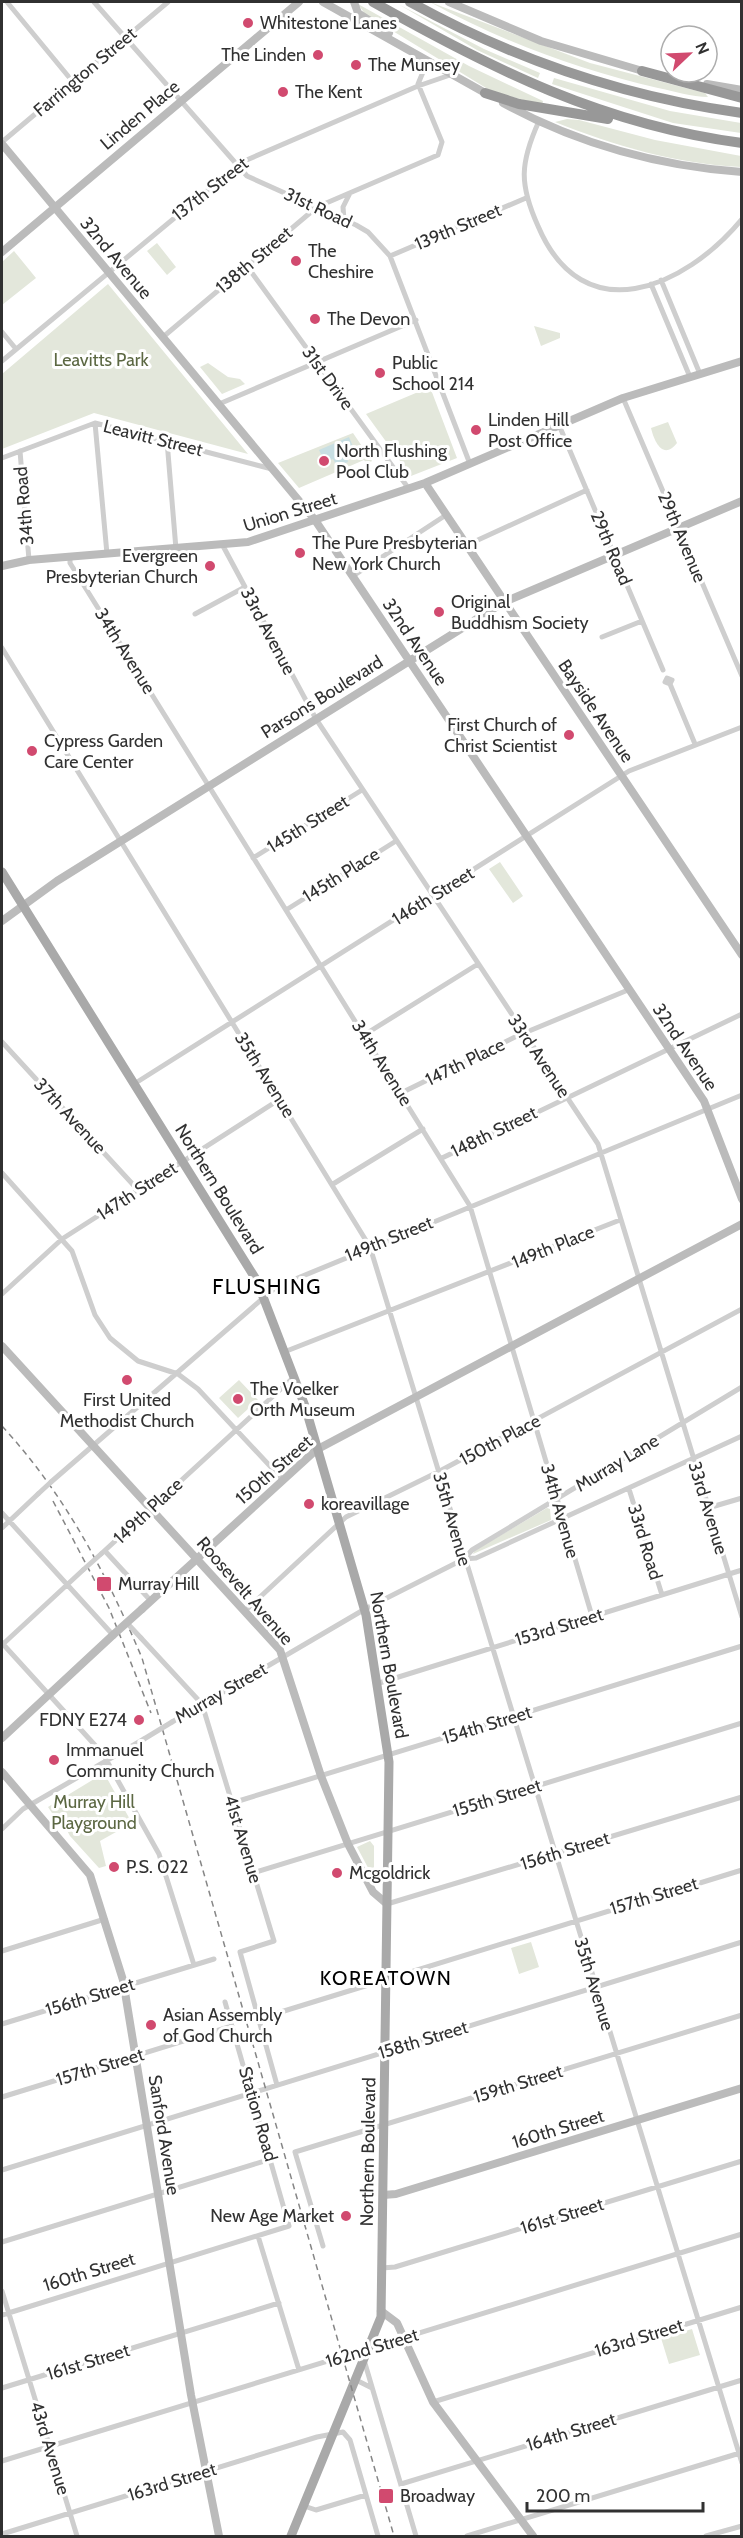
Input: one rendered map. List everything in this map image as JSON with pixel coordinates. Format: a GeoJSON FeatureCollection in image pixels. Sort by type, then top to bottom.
{"type":"FeatureCollection","features":[{"type":"Feature","properties":{"kind":"highway"},"geometry":{"type":"LineString","coordinates":[[373,2],[469,56],[529,84],[589,107],[672,131]]}},
{"type":"Feature","properties":{"kind":"highway"},"geometry":{"type":"LineString","coordinates":[[410,2],[439,18],[520,55],[591,80],[663,99],[741,113]]}},
{"type":"Feature","properties":{"kind":"highway"},"geometry":{"type":"LineString","coordinates":[[642,71],[741,98]]}},
{"type":"Feature","properties":{"kind":"highway"},"geometry":{"type":"LineString","coordinates":[[485,93],[519,104],[741,143]]}},
{"type":"Feature","properties":{"kind":"main road","name":"Northern Boulevard"},"geometry":{"type":"LineString","coordinates":[[2,872],[257,1281],[294,1377],[318,1449],[365,1610],[388,1755],[381,2311],[338,2433],[291,2536]]}},
{"type":"Feature","properties":{"kind":"street"},"geometry":{"type":"LineString","coordinates":[[7,2],[73,82]]}},
{"type":"Feature","properties":{"kind":"street","name":"31st Road"},"geometry":{"type":"LineString","coordinates":[[94,2],[247,176],[368,232],[390,256],[470,464]]}},
{"type":"Feature","properties":{"kind":"street","name":"Farrington Street"},"geometry":{"type":"LineString","coordinates":[[2,143],[168,2]]}},
{"type":"Feature","properties":{"kind":"street","name":"Linden Place"},"geometry":{"type":"LineString","coordinates":[[2,252],[299,2]]}},
{"type":"Feature","properties":{"kind":"street"},"geometry":{"type":"LineString","coordinates":[[323,2],[539,122],[636,156],[682,166],[741,172]]}},
{"type":"Feature","properties":{"kind":"street"},"geometry":{"type":"LineString","coordinates":[[354,2],[358,13],[404,46]]}},
{"type":"Feature","properties":{"kind":"street"},"geometry":{"type":"LineString","coordinates":[[449,2],[541,41],[642,71],[741,90]]}},
{"type":"Feature","properties":{"kind":"street"},"geometry":{"type":"LineString","coordinates":[[418,86],[419,78],[428,60]]}},
{"type":"Feature","properties":{"kind":"street","name":"137th Street"},"geometry":{"type":"LineString","coordinates":[[2,361],[237,166],[418,86],[453,74]]}},
{"type":"Feature","properties":{"kind":"street","name":"138th Street"},"geometry":{"type":"LineString","coordinates":[[163,337],[317,207],[434,158],[441,150],[441,140],[418,86]]}},
{"type":"Feature","properties":{"kind":"street"},"geometry":{"type":"LineString","coordinates":[[539,122],[523,167],[526,198],[549,250],[573,276],[588,284],[608,289],[629,289],[661,280],[705,255],[741,219]]}},
{"type":"Feature","properties":{"kind":"street","name":"32nd Avenue"},"geometry":{"type":"LineString","coordinates":[[2,143],[315,520],[708,1109],[741,1199]]}},
{"type":"Feature","properties":{"kind":"street"},"geometry":{"type":"LineString","coordinates":[[344,220],[343,207],[351,193]]}},
{"type":"Feature","properties":{"kind":"street","name":"139th Street"},"geometry":{"type":"LineString","coordinates":[[390,256],[526,198]]}},
{"type":"Feature","properties":{"kind":"street","name":"31st Drive"},"geometry":{"type":"LineString","coordinates":[[247,266],[409,489]]}},
{"type":"Feature","properties":{"kind":"street"},"geometry":{"type":"LineString","coordinates":[[661,280],[700,374]]}},
{"type":"Feature","properties":{"kind":"street"},"geometry":{"type":"LineString","coordinates":[[651,284],[690,377]]}},
{"type":"Feature","properties":{"kind":"street"},"geometry":{"type":"LineString","coordinates":[[219,404],[416,320]]}},
{"type":"Feature","properties":{"kind":"street"},"geometry":{"type":"LineString","coordinates":[[2,332],[15,349]]}},
{"type":"Feature","properties":{"kind":"street","name":"Union Street"},"geometry":{"type":"LineString","coordinates":[[2,566],[29,560],[70,556],[223,546],[248,542],[425,483],[623,398],[741,361]]}},
{"type":"Feature","properties":{"kind":"street","name":"29th Avenue"},"geometry":{"type":"LineString","coordinates":[[623,398],[741,676]]}},
{"type":"Feature","properties":{"kind":"street"},"geometry":{"type":"LineString","coordinates":[[95,423],[107,554]]}},
{"type":"Feature","properties":{"kind":"street","name":"Leavitt Street"},"geometry":{"type":"LineString","coordinates":[[2,458],[95,423],[274,469]]}},
{"type":"Feature","properties":{"kind":"street","name":"29th Road"},"geometry":{"type":"LineString","coordinates":[[559,425],[663,670]]}},
{"type":"Feature","properties":{"kind":"street"},"geometry":{"type":"LineString","coordinates":[[167,441],[176,549]]}},
{"type":"Feature","properties":{"kind":"street","name":"34th Road"},"geometry":{"type":"LineString","coordinates":[[20,451],[29,560]]}},
{"type":"Feature","properties":{"kind":"street","name":"Bayside Avenue"},"geometry":{"type":"LineString","coordinates":[[425,483],[741,955]]}},
{"type":"Feature","properties":{"kind":"street"},"geometry":{"type":"LineString","coordinates":[[467,546],[586,490]]}},
{"type":"Feature","properties":{"kind":"street","name":"Parsons Boulevard"},"geometry":{"type":"LineString","coordinates":[[2,921],[22,904],[119,842],[504,602],[741,501]]}},
{"type":"Feature","properties":{"kind":"street"},"geometry":{"type":"LineString","coordinates":[[353,576],[446,515]]}},
{"type":"Feature","properties":{"kind":"street","name":"33rd Avenue"},"geometry":{"type":"LineString","coordinates":[[223,546],[316,719],[598,1144],[741,1617]]}},
{"type":"Feature","properties":{"kind":"street","name":"34th Avenue"},"geometry":{"type":"LineString","coordinates":[[70,556],[70,563],[470,1206],[491,1270],[592,1616]]}},
{"type":"Feature","properties":{"kind":"street"},"geometry":{"type":"LineString","coordinates":[[195,614],[245,587]]}},
{"type":"Feature","properties":{"kind":"street"},"geometry":{"type":"LineString","coordinates":[[602,637],[642,621]]}},
{"type":"Feature","properties":{"kind":"street","name":"35th Avenue"},"geometry":{"type":"LineString","coordinates":[[2,648],[119,842],[370,1246],[391,1309],[512,1717],[740,2453],[741,2463]]}},
{"type":"Feature","properties":{"kind":"street"},"geometry":{"type":"LineString","coordinates":[[670,684],[695,744]]}},
{"type":"Feature","properties":{"kind":"street","name":"146th Street"},"geometry":{"type":"LineString","coordinates":[[134,1083],[622,776],[741,727]]}},
{"type":"Feature","properties":{"kind":"street","name":"145th Street"},"geometry":{"type":"LineString","coordinates":[[254,858],[362,790]]}},
{"type":"Feature","properties":{"kind":"street","name":"145th Place"},"geometry":{"type":"LineString","coordinates":[[286,910],[396,841]]}},
{"type":"Feature","properties":{"kind":"street"},"geometry":{"type":"LineString","coordinates":[[364,1035],[478,964]]}},
{"type":"Feature","properties":{"kind":"street","name":"147th Place"},"geometry":{"type":"LineString","coordinates":[[401,1093],[524,1035],[628,990]]}},
{"type":"Feature","properties":{"kind":"street","name":"148th Street"},"geometry":{"type":"LineString","coordinates":[[442,1158],[741,1014]]}},
{"type":"Feature","properties":{"kind":"street","name":"37th Avenue"},"geometry":{"type":"LineString","coordinates":[[2,1042],[138,1190]]}},
{"type":"Feature","properties":{"kind":"street","name":"149th Street"},"geometry":{"type":"LineString","coordinates":[[2,1528],[93,1445],[178,1374],[276,1287],[370,1246],[741,1095]]}},
{"type":"Feature","properties":{"kind":"street","name":"147th Street"},"geometry":{"type":"LineString","coordinates":[[2,1294],[62,1239],[280,1099]]}},
{"type":"Feature","properties":{"kind":"street"},"geometry":{"type":"LineString","coordinates":[[333,1184],[423,1129]]}},
{"type":"Feature","properties":{"kind":"street"},"geometry":{"type":"LineString","coordinates":[[2,1173],[72,1251],[95,1315],[110,1338],[138,1361],[178,1374],[214,1404],[283,1480]]}},
{"type":"Feature","properties":{"kind":"street","name":"149th Place"},"geometry":{"type":"LineString","coordinates":[[284,1352],[620,1220]]}},
{"type":"Feature","properties":{"kind":"street","name":"150th Street"},"geometry":{"type":"LineString","coordinates":[[2,1738],[318,1449],[741,1224]]}},
{"type":"Feature","properties":{"kind":"street","name":"150th Place"},"geometry":{"type":"LineString","coordinates":[[245,1611],[346,1517],[438,1473],[741,1309]]}},
{"type":"Feature","properties":{"kind":"street","name":"Roosevelt Avenue"},"geometry":{"type":"LineString","coordinates":[[2,1346],[245,1611],[284,1657],[321,1776],[348,1844],[373,1892],[387,1904]]}},
{"type":"Feature","properties":{"kind":"street","name":"149th Place"},"geometry":{"type":"LineString","coordinates":[[2,1644],[294,1377]]}},
{"type":"Feature","properties":{"kind":"street","name":"Murray Lane"},"geometry":{"type":"LineString","coordinates":[[464,1559],[472,1550],[741,1387]]}},
{"type":"Feature","properties":{"kind":"street","name":"Murray Street"},"geometry":{"type":"LineString","coordinates":[[2,1829],[30,1805],[365,1610],[464,1559],[476,1558],[741,1436]]}},
{"type":"Feature","properties":{"kind":"street","name":"33rd Road"},"geometry":{"type":"LineString","coordinates":[[629,1489],[662,1595]]}},
{"type":"Feature","properties":{"kind":"street"},"geometry":{"type":"LineString","coordinates":[[708,1508],[741,1498]]}},
{"type":"Feature","properties":{"kind":"street"},"geometry":{"type":"LineString","coordinates":[[2,1514],[113,1635]]}},
{"type":"Feature","properties":{"kind":"street"},"geometry":{"type":"LineString","coordinates":[[103,1552],[151,1601]]}},
{"type":"Feature","properties":{"kind":"street","name":"153rd Street"},"geometry":{"type":"LineString","coordinates":[[376,1684],[741,1570]]}},
{"type":"Feature","properties":{"kind":"street","name":"41st Avenue"},"geometry":{"type":"LineString","coordinates":[[127,1623],[202,1704],[274,1941],[240,1952],[258,2019]]}},
{"type":"Feature","properties":{"kind":"street"},"geometry":{"type":"LineString","coordinates":[[2,1644],[107,1760],[159,1854],[194,1965]]}},
{"type":"Feature","properties":{"kind":"street","name":"154th Street"},"geometry":{"type":"LineString","coordinates":[[232,1803],[741,1646]]}},
{"type":"Feature","properties":{"kind":"street","name":"155th Street"},"geometry":{"type":"LineString","coordinates":[[254,1873],[741,1723]]}},
{"type":"Feature","properties":{"kind":"street","name":"Sanford Avenue"},"geometry":{"type":"LineString","coordinates":[[2,1772],[90,1875],[105,1919],[124,1986],[192,2402],[219,2536]]}},
{"type":"Feature","properties":{"kind":"street","name":"156th Street"},"geometry":{"type":"LineString","coordinates":[[387,1904],[741,1797]]}},
{"type":"Feature","properties":{"kind":"street","name":"157th Street"},"geometry":{"type":"LineString","coordinates":[[258,2019],[741,1870]]}},
{"type":"Feature","properties":{"kind":"street"},"geometry":{"type":"LineString","coordinates":[[2,1951],[105,1919]]}},
{"type":"Feature","properties":{"kind":"street","name":"158th Street"},"geometry":{"type":"LineString","coordinates":[[2,2169],[741,1942]]}},
{"type":"Feature","properties":{"kind":"street","name":"156th Street"},"geometry":{"type":"LineString","coordinates":[[2,2024],[214,1959]]}},
{"type":"Feature","properties":{"kind":"street","name":"Station Road"},"geometry":{"type":"LineString","coordinates":[[225,2002],[289,2226]]}},
{"type":"Feature","properties":{"kind":"street","name":"159th Street"},"geometry":{"type":"LineString","coordinates":[[323,2246],[295,2152],[741,2015]]}},
{"type":"Feature","properties":{"kind":"street"},"geometry":{"type":"LineString","coordinates":[[258,2019],[277,2085]]}},
{"type":"Feature","properties":{"kind":"street","name":"157th Street"},"geometry":{"type":"LineString","coordinates":[[2,2097],[232,2026]]}},
{"type":"Feature","properties":{"kind":"street","name":"160th Street"},"geometry":{"type":"LineString","coordinates":[[383,2195],[396,2194],[741,2088]]}},
{"type":"Feature","properties":{"kind":"street"},"geometry":{"type":"LineString","coordinates":[[2,2242],[271,2159]]}},
{"type":"Feature","properties":{"kind":"street","name":"161st Street"},"geometry":{"type":"LineString","coordinates":[[382,2268],[395,2267],[741,2161]]}},
{"type":"Feature","properties":{"kind":"street","name":"160th Street"},"geometry":{"type":"LineString","coordinates":[[2,2315],[289,2226]]}},
{"type":"Feature","properties":{"kind":"street","name":"162nd Street"},"geometry":{"type":"LineString","coordinates":[[2,2461],[741,2234]]}},
{"type":"Feature","properties":{"kind":"street"},"geometry":{"type":"LineString","coordinates":[[258,2236],[299,2370]]}},
{"type":"Feature","properties":{"kind":"street","name":"43rd Avenue"},"geometry":{"type":"LineString","coordinates":[[2,2290],[77,2536]]}},
{"type":"Feature","properties":{"kind":"street","name":"161st Street"},"geometry":{"type":"LineString","coordinates":[[2,2388],[279,2303]]}},
{"type":"Feature","properties":{"kind":"street","name":"163rd Street"},"geometry":{"type":"LineString","coordinates":[[433,2402],[741,2307]]}},
{"type":"Feature","properties":{"kind":"street"},"geometry":{"type":"LineString","coordinates":[[381,2311],[397,2323],[433,2402],[533,2536]]}},
{"type":"Feature","properties":{"kind":"street"},"geometry":{"type":"LineString","coordinates":[[364,2360],[416,2536]]}},
{"type":"Feature","properties":{"kind":"street"},"geometry":{"type":"LineString","coordinates":[[356,2380],[372,2388]]}},
{"type":"Feature","properties":{"kind":"street","name":"164th Street"},"geometry":{"type":"LineString","coordinates":[[401,2484],[741,2380]]}},
{"type":"Feature","properties":{"kind":"street"},"geometry":{"type":"LineString","coordinates":[[338,2433],[350,2440],[378,2536]]}},
{"type":"Feature","properties":{"kind":"street","name":"163rd Street"},"geometry":{"type":"LineString","coordinates":[[2,2534],[338,2433]]}},
{"type":"Feature","properties":{"kind":"street"},"geometry":{"type":"LineString","coordinates":[[467,2536],[740,2453]]}},
{"type":"Feature","properties":{"kind":"street"},"geometry":{"type":"LineString","coordinates":[[304,2506],[316,2511],[366,2495]]}},
{"type":"Feature","properties":{"kind":"street"},"geometry":{"type":"LineString","coordinates":[[706,2536],[741,2526]]}},
{"type":"Feature","properties":{"kind":"green space"},"geometry":{"type":"Polygon","coordinates":[[[430,2],[590,63],[659,81],[659,84],[670,84],[705,93],[708,97],[689,95],[629,81],[570,63],[512,42],[430,2]]]}},
{"type":"Feature","properties":{"kind":"green space"},"geometry":{"type":"Polygon","coordinates":[[[358,4],[469,66],[543,101],[542,105],[491,91],[365,14],[358,4]]]}},
{"type":"Feature","properties":{"kind":"green space"},"geometry":{"type":"Polygon","coordinates":[[[398,4],[484,49],[540,73],[538,78],[477,50],[398,4]]]}},
{"type":"Feature","properties":{"kind":"green space"},"geometry":{"type":"Polygon","coordinates":[[[554,78],[670,111],[741,123],[741,133],[673,123],[552,84],[554,78]]]}},
{"type":"Feature","properties":{"kind":"green space"},"geometry":{"type":"Polygon","coordinates":[[[567,119],[579,120],[655,140],[741,156],[741,167],[670,158],[600,139],[555,122],[567,119]]]}},
{"type":"Feature","properties":{"kind":"green space"},"geometry":{"type":"Polygon","coordinates":[[[157,243],[176,267],[167,275],[147,251],[157,243]]]}},
{"type":"Feature","properties":{"kind":"green space"},"geometry":{"type":"Polygon","coordinates":[[[14,251],[36,278],[2,305],[2,262],[14,251]]]}},
{"type":"Feature","properties":{"kind":"green space","name":"Leavitts Park"},"geometry":{"type":"Polygon","coordinates":[[[108,284],[248,454],[94,413],[2,449],[2,374],[108,284]]]}},
{"type":"Feature","properties":{"kind":"green space"},"geometry":{"type":"Polygon","coordinates":[[[534,326],[560,333],[560,338],[541,346],[534,326]]]}},
{"type":"Feature","properties":{"kind":"green space"},"geometry":{"type":"Polygon","coordinates":[[[208,363],[228,377],[240,379],[245,384],[222,394],[200,367],[208,363]]]}},
{"type":"Feature","properties":{"kind":"green space"},"geometry":{"type":"Polygon","coordinates":[[[430,387],[457,458],[411,476],[366,414],[430,387]]]}},
{"type":"Feature","properties":{"kind":"green space"},"geometry":{"type":"Polygon","coordinates":[[[668,422],[677,443],[672,448],[663,450],[654,438],[651,428],[668,422]]]}},
{"type":"Feature","properties":{"kind":"green space","name":"North Flushing Pool Club"},"geometry":{"type":"Polygon","coordinates":[[[353,433],[372,461],[367,464],[364,460],[299,488],[278,463],[353,433]]]}},
{"type":"Feature","properties":{"kind":"green space"},"geometry":{"type":"Polygon","coordinates":[[[500,862],[523,896],[513,903],[489,869],[500,862]]]}},
{"type":"Feature","properties":{"kind":"green space","name":"The Voelker Orth Museum"},"geometry":{"type":"Polygon","coordinates":[[[239,1380],[258,1400],[238,1418],[219,1398],[239,1380]]]}},
{"type":"Feature","properties":{"kind":"green space"},"geometry":{"type":"Polygon","coordinates":[[[547,1508],[550,1509],[551,1520],[473,1554],[474,1551],[547,1508]]]}},
{"type":"Feature","properties":{"kind":"green space","name":"Murray Hill Playground"},"geometry":{"type":"Polygon","coordinates":[[[104,1773],[132,1823],[100,1841],[106,1866],[99,1868],[70,1836],[62,1821],[58,1822],[48,1807],[104,1773]]]}},
{"type":"Feature","properties":{"kind":"green space"},"geometry":{"type":"Polygon","coordinates":[[[370,1841],[374,1846],[374,1879],[357,1847],[370,1841]]]}},
{"type":"Feature","properties":{"kind":"green space"},"geometry":{"type":"Polygon","coordinates":[[[531,1942],[539,1967],[519,1974],[511,1948],[531,1942]]]}},
{"type":"Feature","properties":{"kind":"green space"},"geometry":{"type":"Polygon","coordinates":[[[692,2329],[700,2355],[669,2364],[661,2338],[692,2329]]]}},
{"type":"Feature","properties":{"kind":"water"},"geometry":{"type":"Polygon","coordinates":[[[349,437],[354,449],[346,453],[348,462],[337,466],[333,459],[325,462],[319,450],[349,437]]]}},
{"type":"Feature","properties":{"kind":"railway"},"geometry":{"type":"LineString","coordinates":[[2,1426],[25,1452],[65,1507],[114,1595],[142,1658],[394,2536]]}},
{"type":"Feature","properties":{"kind":"railway"},"geometry":{"type":"LineString","coordinates":[[53,1501],[109,1608],[151,1713]]}},
{"type":"Feature","properties":{"kind":"place","name":"Whitestone Lanes"},"geometry":{"type":"Point","coordinates":[248,23]}},
{"type":"Feature","properties":{"kind":"place","name":"The Linden"},"geometry":{"type":"Point","coordinates":[318,55]}},
{"type":"Feature","properties":{"kind":"place","name":"The Munsey"},"geometry":{"type":"Point","coordinates":[356,65]}},
{"type":"Feature","properties":{"kind":"place","name":"The Kent"},"geometry":{"type":"Point","coordinates":[283,92]}},
{"type":"Feature","properties":{"kind":"place","name":"The Cheshire"},"geometry":{"type":"Point","coordinates":[296,261]}},
{"type":"Feature","properties":{"kind":"place","name":"The Devon"},"geometry":{"type":"Point","coordinates":[315,319]}},
{"type":"Feature","properties":{"kind":"place","name":"Public School 214"},"geometry":{"type":"Point","coordinates":[380,373]}},
{"type":"Feature","properties":{"kind":"place","name":"Linden Hill Post Office"},"geometry":{"type":"Point","coordinates":[476,430]}},
{"type":"Feature","properties":{"kind":"place","name":"North Flushing Pool Club"},"geometry":{"type":"Point","coordinates":[324,461]}},
{"type":"Feature","properties":{"kind":"place","name":"The Pure Presbyterian New York Church"},"geometry":{"type":"Point","coordinates":[300,553]}},
{"type":"Feature","properties":{"kind":"place","name":"Evergreen Presbyterian Church"},"geometry":{"type":"Point","coordinates":[210,566]}},
{"type":"Feature","properties":{"kind":"place","name":"Original Buddhism Society"},"geometry":{"type":"Point","coordinates":[439,612]}},
{"type":"Feature","properties":{"kind":"place","name":"First Church of Christ Scientist"},"geometry":{"type":"Point","coordinates":[569,735]}},
{"type":"Feature","properties":{"kind":"place","name":"Cypress Garden Care Center"},"geometry":{"type":"Point","coordinates":[32,751]}},
{"type":"Feature","properties":{"kind":"place","name":"First United Methodist Church"},"geometry":{"type":"Point","coordinates":[127,1380]}},
{"type":"Feature","properties":{"kind":"place","name":"The Voelker Orth Museum"},"geometry":{"type":"Point","coordinates":[238,1399]}},
{"type":"Feature","properties":{"kind":"place","name":"koreavillage"},"geometry":{"type":"Point","coordinates":[309,1504]}},
{"type":"Feature","properties":{"kind":"place","name":"Murray Hill"},"geometry":{"type":"Point","coordinates":[104,1584]}},
{"type":"Feature","properties":{"kind":"place","name":"FDNY E274"},"geometry":{"type":"Point","coordinates":[139,1720]}},
{"type":"Feature","properties":{"kind":"place","name":"Immanuel Community Church"},"geometry":{"type":"Point","coordinates":[54,1760]}},
{"type":"Feature","properties":{"kind":"place","name":"P.S. 022"},"geometry":{"type":"Point","coordinates":[114,1867]}},
{"type":"Feature","properties":{"kind":"place","name":"Mcgoldrick"},"geometry":{"type":"Point","coordinates":[337,1873]}},
{"type":"Feature","properties":{"kind":"place","name":"Asian Assembly of God Church"},"geometry":{"type":"Point","coordinates":[151,2025]}},
{"type":"Feature","properties":{"kind":"place","name":"New Age Market"},"geometry":{"type":"Point","coordinates":[346,2216]}},
{"type":"Feature","properties":{"kind":"place","name":"Broadway"},"geometry":{"type":"Point","coordinates":[386,2496]}},
{"type":"Feature","properties":{"kind":"district","name":"FLUSHING"},"geometry":{"type":"Point","coordinates":[267,1287]}},
{"type":"Feature","properties":{"kind":"district","name":"KOREATOWN"},"geometry":{"type":"Point","coordinates":[386,1978]}}]}
